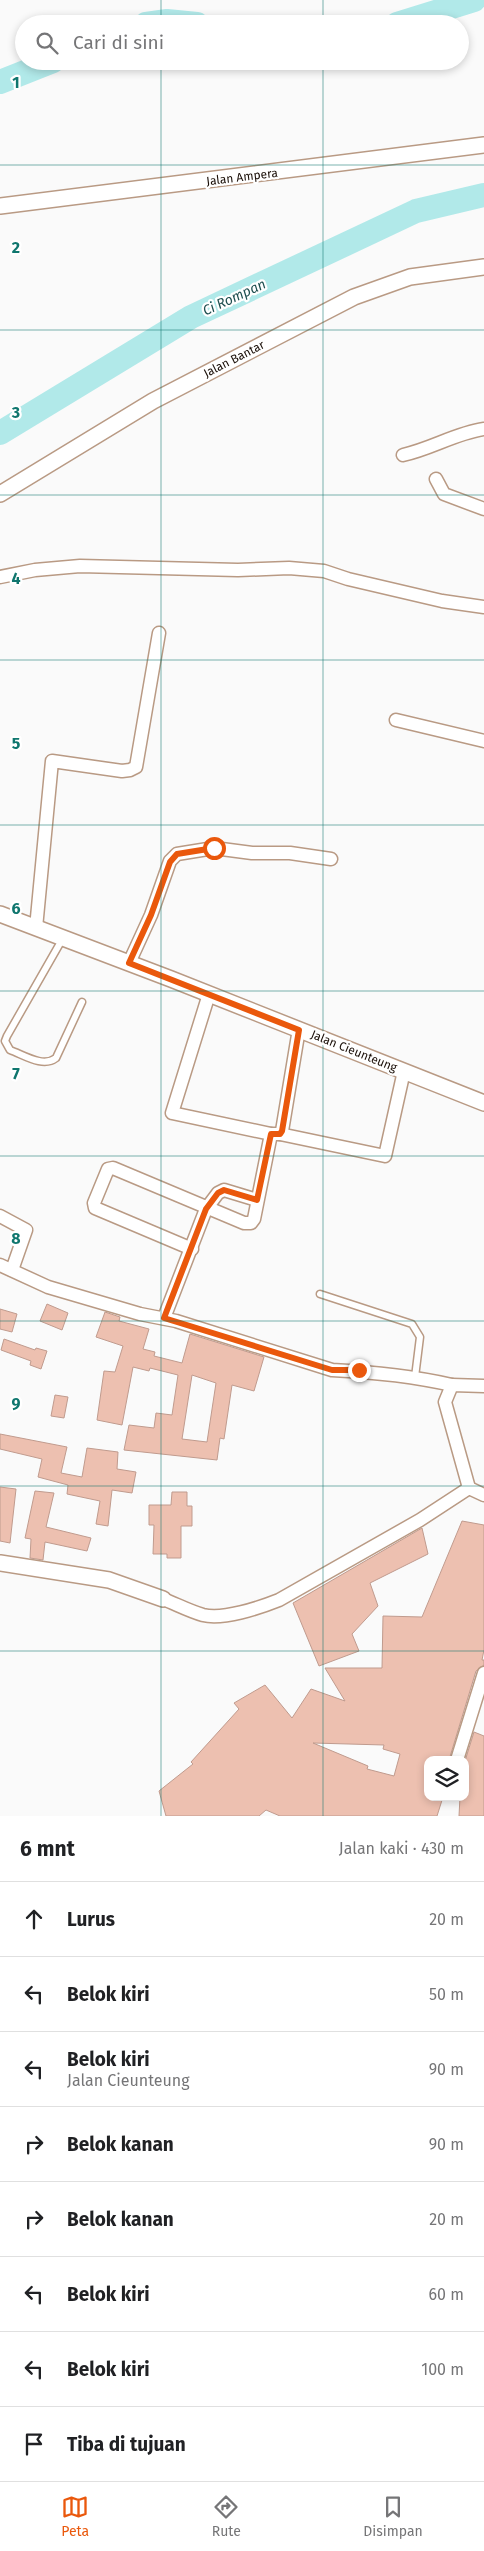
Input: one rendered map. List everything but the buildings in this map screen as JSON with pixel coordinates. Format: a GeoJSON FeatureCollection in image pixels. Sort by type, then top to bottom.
{"type":"FeatureCollection","features":[{"type":"Feature","properties":{"kind":"street","name":"Jalan Ampera"},"geometry":{"type":"LineString","coordinates":[[0,206],[484,145]]}},
{"type":"Feature","properties":{"kind":"street","name":"Jalan Bantar"},"geometry":{"type":"LineString","coordinates":[[0,494],[153,401],[354,298],[410,277],[484,267]]}},
{"type":"Feature","properties":{"kind":"street"},"geometry":{"type":"LineString","coordinates":[[403,455],[421,451],[458,436],[484,429]]}},
{"type":"Feature","properties":{"kind":"street"},"geometry":{"type":"LineString","coordinates":[[436,479],[444,494],[484,509]]}},
{"type":"Feature","properties":{"kind":"street"},"geometry":{"type":"LineString","coordinates":[[0,577],[35,570],[80,566],[238,570],[289,568],[324,571],[348,579],[484,607]]}},
{"type":"Feature","properties":{"kind":"street"},"geometry":{"type":"LineString","coordinates":[[36,928],[52,762],[122,771],[136,767],[158,633]]}},
{"type":"Feature","properties":{"kind":"street"},"geometry":{"type":"LineString","coordinates":[[396,720],[484,741]]}},
{"type":"Feature","properties":{"kind":"street"},"geometry":{"type":"LineString","coordinates":[[129,963],[151,915],[170,862],[177,854],[214,848],[252,853],[290,853],[331,858]]}},
{"type":"Feature","properties":{"kind":"street","name":"Jalan Cieunteung"},"geometry":{"type":"LineString","coordinates":[[0,914],[484,1102]]}},
{"type":"Feature","properties":{"kind":"street"},"geometry":{"type":"LineString","coordinates":[[208,994],[172,1113],[385,1156],[404,1072]]}},
{"type":"Feature","properties":{"kind":"street"},"geometry":{"type":"LineString","coordinates":[[192,1249],[95,1208],[94,1203],[110,1168],[206,1209],[244,1223],[251,1223],[254,1219],[299,1030]]}},
{"type":"Feature","properties":{"kind":"street"},"geometry":{"type":"LineString","coordinates":[[164,1318],[206,1209],[222,1190],[257,1200]]}},
{"type":"Feature","properties":{"kind":"street"},"geometry":{"type":"LineString","coordinates":[[0,1216],[26,1230],[6,1268],[48,1287],[140,1314],[164,1318],[332,1370],[359,1370],[415,1377],[452,1385],[484,1386]]}},
{"type":"Feature","properties":{"kind":"street"},"geometry":{"type":"LineString","coordinates":[[452,1385],[445,1402],[469,1488]]}},
{"type":"Feature","properties":{"kind":"street"},"geometry":{"type":"LineString","coordinates":[[469,1488],[484,1494]]}},
{"type":"Feature","properties":{"kind":"street"},"geometry":{"type":"LineString","coordinates":[[0,1563],[109,1580],[204,1615],[232,1614],[279,1600],[420,1520],[469,1488]]}},
{"type":"Feature","properties":{"kind":"street"},"geometry":{"type":"LineString","coordinates":[[458,1756],[484,1673]]}},
{"type":"Feature","properties":{"kind":"lane"},"geometry":{"type":"LineString","coordinates":[[63,938],[7,1036],[5,1041],[10,1050],[45,1063],[52,1061],[56,1058],[82,1002]]}},
{"type":"Feature","properties":{"kind":"lane"},"geometry":{"type":"LineString","coordinates":[[320,1294],[412,1324],[420,1337],[415,1377]]}},
{"type":"Feature","properties":{"kind":"waterway"},"geometry":{"type":"LineString","coordinates":[[426,15],[474,0]]}},
{"type":"Feature","properties":{"kind":"waterway"},"geometry":{"type":"LineString","coordinates":[[0,82],[30,70]]}},
{"type":"Feature","properties":{"kind":"waterway","name":"Ci Rompan"},"geometry":{"type":"LineString","coordinates":[[0,433],[191,317],[416,211],[484,195]]}},
{"type":"Feature","properties":{"kind":"route"},"geometry":{"type":"LineString","coordinates":[[214,848],[177,854],[170,862],[151,915],[129,963],[299,1030],[282,1131],[280,1134],[271,1134],[257,1200],[224,1190],[218,1193],[206,1209],[164,1318],[176,1320],[332,1370],[359,1370]]}}]}
